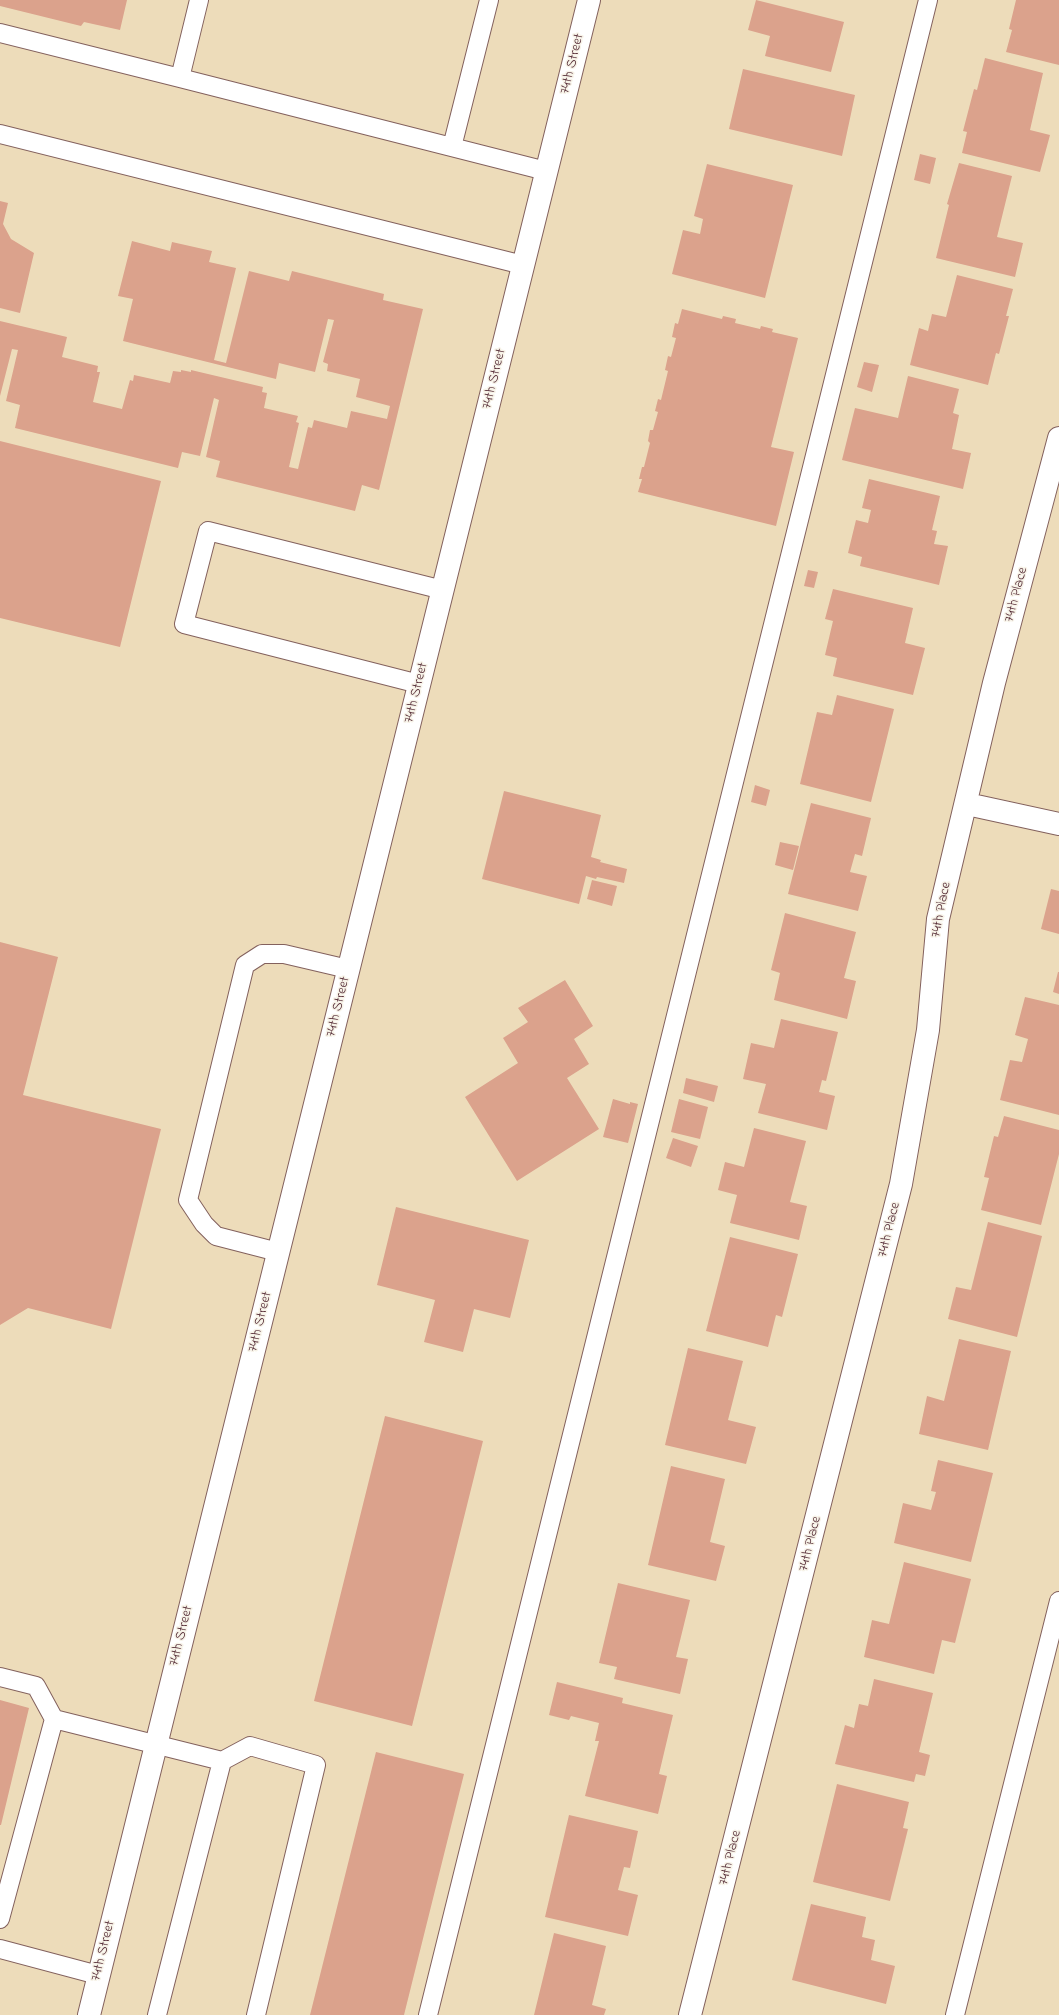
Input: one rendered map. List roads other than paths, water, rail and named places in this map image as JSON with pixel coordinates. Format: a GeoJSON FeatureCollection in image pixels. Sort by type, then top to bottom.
{"type":"FeatureCollection","features":[{"type":"Feature","properties":{"kind":"street","name":"74th Street"},"geometry":{"type":"LineString","coordinates":[[88,2015],[589,0]]}},
{"type":"Feature","properties":{"kind":"street","name":"74th Place"},"geometry":{"type":"LineString","coordinates":[[690,2015],[901,1184],[928,1030],[938,919],[967,804],[994,683],[1059,438]]}},
{"type":"Feature","properties":{"kind":"street"},"geometry":{"type":"LineString","coordinates":[[967,804],[1059,824]]}},
{"type":"Feature","properties":{"kind":"lane"},"geometry":{"type":"LineString","coordinates":[[180,78],[199,0]]}},
{"type":"Feature","properties":{"kind":"lane"},"geometry":{"type":"LineString","coordinates":[[452,147],[488,0]]}},
{"type":"Feature","properties":{"kind":"lane"},"geometry":{"type":"LineString","coordinates":[[428,2015],[928,0]]}},
{"type":"Feature","properties":{"kind":"lane"},"geometry":{"type":"LineString","coordinates":[[0,33],[546,171]]}},
{"type":"Feature","properties":{"kind":"lane"},"geometry":{"type":"LineString","coordinates":[[0,134],[523,265]]}},
{"type":"Feature","properties":{"kind":"lane"},"geometry":{"type":"LineString","coordinates":[[419,684],[184,624],[208,531],[443,590]]}},
{"type":"Feature","properties":{"kind":"lane"},"geometry":{"type":"LineString","coordinates":[[278,1252],[216,1236],[204,1224],[188,1200],[245,965],[262,954],[284,954],[348,969]]}},
{"type":"Feature","properties":{"kind":"lane"},"geometry":{"type":"LineString","coordinates":[[955,2015],[1059,1601]]}},
{"type":"Feature","properties":{"kind":"lane"},"geometry":{"type":"LineString","coordinates":[[0,1677],[36,1686],[54,1719],[0,1919]]}},
{"type":"Feature","properties":{"kind":"lane"},"geometry":{"type":"LineString","coordinates":[[54,1719],[222,1761],[250,1746],[316,1765],[256,2015]]}},
{"type":"Feature","properties":{"kind":"lane"},"geometry":{"type":"LineString","coordinates":[[157,2015],[222,1761]]}},
{"type":"Feature","properties":{"kind":"lane"},"geometry":{"type":"LineString","coordinates":[[0,1949],[98,1975]]}}]}
